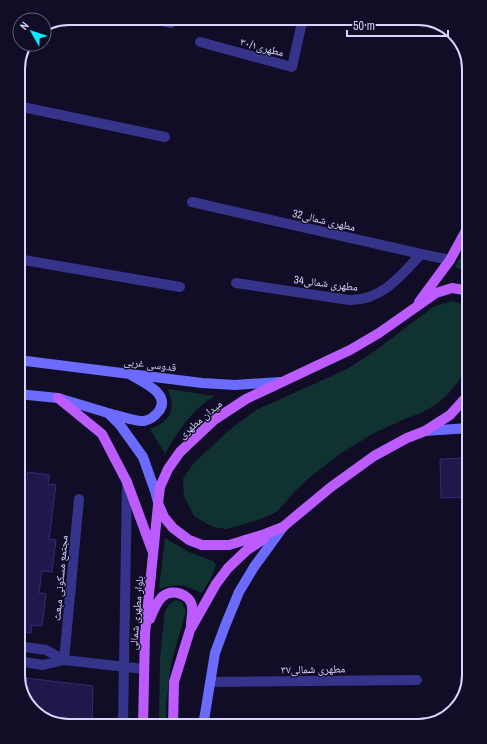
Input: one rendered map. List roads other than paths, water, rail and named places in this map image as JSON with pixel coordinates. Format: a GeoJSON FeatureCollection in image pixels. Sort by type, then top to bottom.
{"type":"FeatureCollection","features":[{"type":"Feature","properties":{"kind":"main road"},"geometry":{"type":"LineString","coordinates":[[413,310],[450,260],[462,238]]}},
{"type":"Feature","properties":{"kind":"main road","name":"میدان مطهری"},"geometry":{"type":"LineString","coordinates":[[158,503],[160,487],[168,469],[180,452],[214,420],[246,399],[350,350],[380,333],[436,293],[452,288],[462,290]]}},
{"type":"Feature","properties":{"kind":"main road","name":"قدوسی غربی"},"geometry":{"type":"LineString","coordinates":[[25,361],[202,383],[235,385],[280,382]]}},
{"type":"Feature","properties":{"kind":"main road"},"geometry":{"type":"LineString","coordinates":[[25,395],[58,398],[108,413],[143,421],[154,417],[160,409],[162,401],[159,393],[126,373]]}},
{"type":"Feature","properties":{"kind":"main road"},"geometry":{"type":"LineString","coordinates":[[58,398],[102,434],[127,482],[153,554]]}},
{"type":"Feature","properties":{"kind":"main road"},"geometry":{"type":"LineString","coordinates":[[190,630],[216,584],[228,568],[248,550],[283,527],[330,486],[374,456],[425,431],[450,415],[462,402]]}},
{"type":"Feature","properties":{"kind":"main road"},"geometry":{"type":"LineString","coordinates":[[108,413],[120,425],[144,457],[158,503],[164,517],[173,528],[189,540],[202,545],[230,545],[258,537],[283,527]]}},
{"type":"Feature","properties":{"kind":"main road"},"geometry":{"type":"LineString","coordinates":[[425,431],[462,428]]}},
{"type":"Feature","properties":{"kind":"main road","name":"بلوار مطهری شمالی"},"geometry":{"type":"LineString","coordinates":[[144,719],[145,634],[158,503]]}},
{"type":"Feature","properties":{"kind":"main road"},"geometry":{"type":"LineString","coordinates":[[204,719],[215,653],[225,626],[239,592],[254,567],[283,527]]}},
{"type":"Feature","properties":{"kind":"main road"},"geometry":{"type":"LineString","coordinates":[[145,634],[155,607],[162,597],[167,594],[174,593],[188,597],[192,605],[190,630],[174,682],[172,719]]}},
{"type":"Feature","properties":{"kind":"street","name":"مطهری۳۰/۱"},"geometry":{"type":"LineString","coordinates":[[200,42],[292,67],[301,25]]}},
{"type":"Feature","properties":{"kind":"street"},"geometry":{"type":"LineString","coordinates":[[25,107],[165,137]]}},
{"type":"Feature","properties":{"kind":"street","name":"32مطهرى شمالى"},"geometry":{"type":"LineString","coordinates":[[192,202],[450,260]]}},
{"type":"Feature","properties":{"kind":"street","name":"34مطهرى شمالى"},"geometry":{"type":"LineString","coordinates":[[236,283],[349,300],[364,299],[377,294],[397,281],[421,254]]}},
{"type":"Feature","properties":{"kind":"street"},"geometry":{"type":"LineString","coordinates":[[25,260],[180,287]]}},
{"type":"Feature","properties":{"kind":"street"},"geometry":{"type":"LineString","coordinates":[[123,719],[127,482]]}},
{"type":"Feature","properties":{"kind":"street","name":"مجتمع مسکونی مبعث"},"geometry":{"type":"LineString","coordinates":[[64,660],[80,499]]}},
{"type":"Feature","properties":{"kind":"street"},"geometry":{"type":"LineString","coordinates":[[25,647],[46,650],[64,660],[144,669]]}},
{"type":"Feature","properties":{"kind":"street"},"geometry":{"type":"LineString","coordinates":[[25,662],[43,666],[64,660]]}},
{"type":"Feature","properties":{"kind":"street","name":"مطهرى شمالى۳۷"},"geometry":{"type":"LineString","coordinates":[[210,682],[417,680]]}}]}
